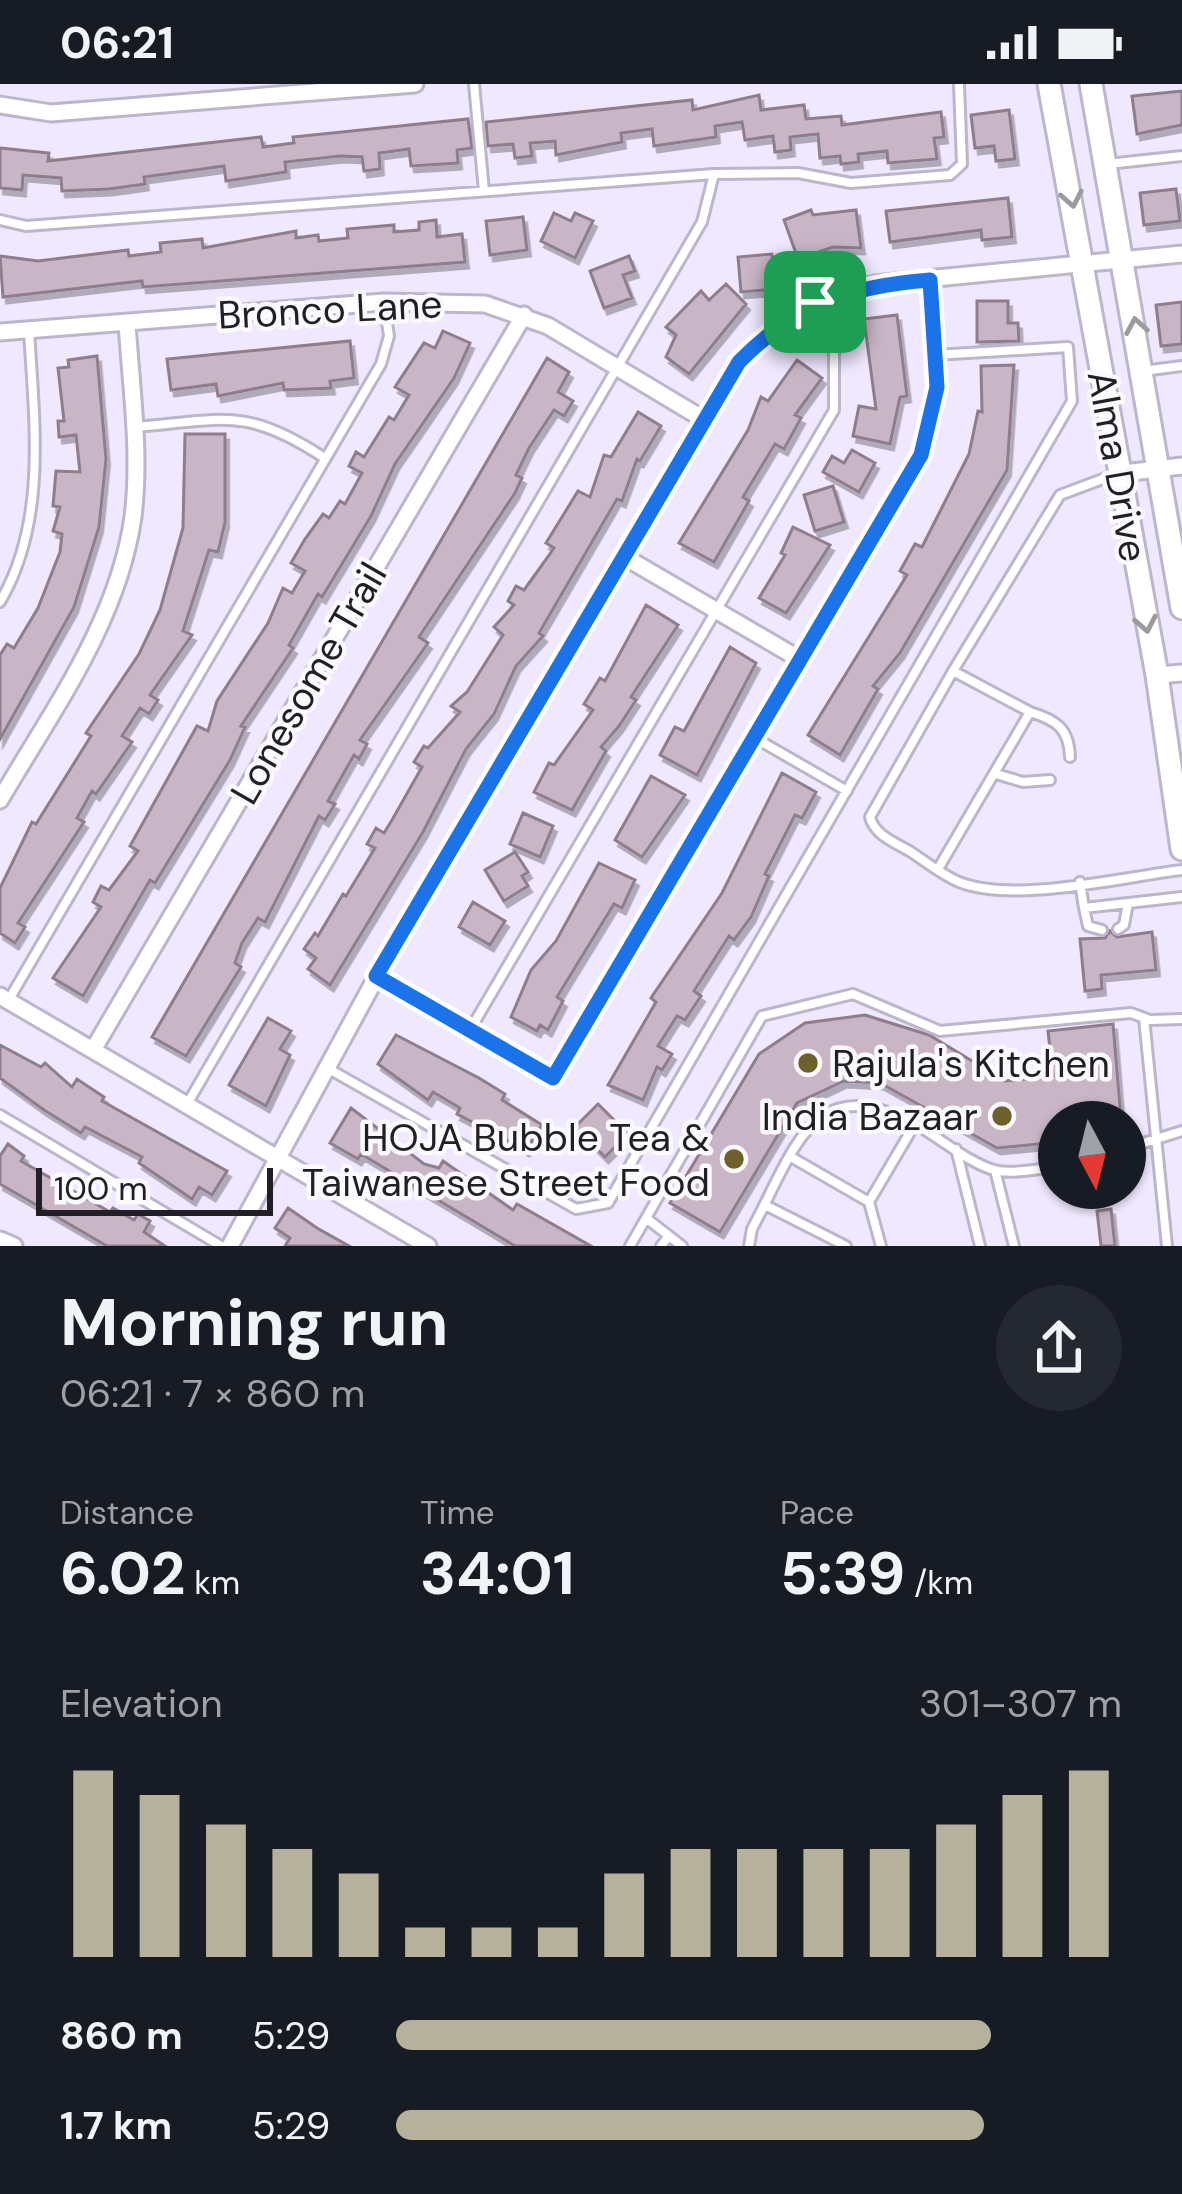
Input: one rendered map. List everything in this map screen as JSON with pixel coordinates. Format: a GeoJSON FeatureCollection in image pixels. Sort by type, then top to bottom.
{"type":"FeatureCollection","features":[{"type":"Feature","properties":{"kind":"main road","name":"Alma Drive"},"geometry":{"type":"LineString","coordinates":[[1049,84],[1085,264],[1116,474],[1157,675],[1182,848]]}},
{"type":"Feature","properties":{"kind":"main road","name":"Alma Drive"},"geometry":{"type":"LineString","coordinates":[[1091,84],[1143,370],[1171,468],[1182,608]]}},
{"type":"Feature","properties":{"kind":"street"},"geometry":{"type":"LineString","coordinates":[[0,105],[52,113],[415,84]]}},
{"type":"Feature","properties":{"kind":"street"},"geometry":{"type":"LineString","coordinates":[[226,1246],[278,1162],[376,976],[739,362],[770,330],[815,302],[874,284],[1182,254]]}},
{"type":"Feature","properties":{"kind":"street"},"geometry":{"type":"LineString","coordinates":[[376,976],[553,1078],[921,455],[933,422],[930,280]]}},
{"type":"Feature","properties":{"kind":"street","name":"Bronco Lane"},"geometry":{"type":"LineString","coordinates":[[0,332],[440,299],[524,315],[703,419]]}},
{"type":"Feature","properties":{"kind":"street","name":"Lonesome Trail"},"geometry":{"type":"LineString","coordinates":[[93,1050],[524,315]]}},
{"type":"Feature","properties":{"kind":"street"},"geometry":{"type":"LineString","coordinates":[[0,800],[86,652],[122,568],[133,517],[134,427],[127,322]]}},
{"type":"Feature","properties":{"kind":"street"},"geometry":{"type":"LineString","coordinates":[[1116,474],[1171,468]]}},
{"type":"Feature","properties":{"kind":"street"},"geometry":{"type":"LineString","coordinates":[[622,556],[801,660]]}},
{"type":"Feature","properties":{"kind":"street"},"geometry":{"type":"LineString","coordinates":[[1157,675],[1182,673]]}},
{"type":"Feature","properties":{"kind":"street"},"geometry":{"type":"LineString","coordinates":[[4,999],[428,1246]]}},
{"type":"Feature","properties":{"kind":"street"},"geometry":{"type":"LineString","coordinates":[[0,1240],[14,1246]]}},
{"type":"Feature","properties":{"kind":"lane"},"geometry":{"type":"LineString","coordinates":[[474,84],[484,191]]}},
{"type":"Feature","properties":{"kind":"lane"},"geometry":{"type":"LineString","coordinates":[[0,220],[26,226],[714,174],[798,173],[851,183],[950,175],[962,164],[959,84]]}},
{"type":"Feature","properties":{"kind":"lane"},"geometry":{"type":"LineString","coordinates":[[1106,164],[1182,156]]}},
{"type":"Feature","properties":{"kind":"lane"},"geometry":{"type":"LineString","coordinates":[[186,1106],[702,222],[714,174]]}},
{"type":"Feature","properties":{"kind":"lane"},"geometry":{"type":"LineString","coordinates":[[4,999],[381,364],[389,336],[383,302]]}},
{"type":"Feature","properties":{"kind":"lane"},"geometry":{"type":"LineString","coordinates":[[470,1030],[834,410],[834,343],[815,302]]}},
{"type":"Feature","properties":{"kind":"lane"},"geometry":{"type":"LineString","coordinates":[[0,602],[28,527],[35,444],[29,330]]}},
{"type":"Feature","properties":{"kind":"lane"},"geometry":{"type":"LineString","coordinates":[[328,1068],[576,1209],[608,1203],[1072,401],[1068,346],[935,356]]}},
{"type":"Feature","properties":{"kind":"lane"},"geometry":{"type":"LineString","coordinates":[[1143,370],[1182,366]]}},
{"type":"Feature","properties":{"kind":"lane"},"geometry":{"type":"LineString","coordinates":[[134,427],[242,418],[277,427],[322,457]]}},
{"type":"Feature","properties":{"kind":"lane"},"geometry":{"type":"LineString","coordinates":[[1116,474],[1060,495],[870,818],[875,830],[959,882],[1000,890],[1182,871]]}},
{"type":"Feature","properties":{"kind":"lane"},"geometry":{"type":"LineString","coordinates":[[953,671],[1030,712],[1055,720],[1070,739],[1070,757]]}},
{"type":"Feature","properties":{"kind":"lane"},"geometry":{"type":"LineString","coordinates":[[938,868],[1030,712]]}},
{"type":"Feature","properties":{"kind":"lane"},"geometry":{"type":"LineString","coordinates":[[754,738],[847,790]]}},
{"type":"Feature","properties":{"kind":"lane"},"geometry":{"type":"LineString","coordinates":[[996,774],[1023,782],[1050,780]]}},
{"type":"Feature","properties":{"kind":"lane"},"geometry":{"type":"LineString","coordinates":[[1080,882],[1088,926],[1102,930]]}},
{"type":"Feature","properties":{"kind":"lane"},"geometry":{"type":"LineString","coordinates":[[1084,908],[1182,897]]}},
{"type":"Feature","properties":{"kind":"lane"},"geometry":{"type":"LineString","coordinates":[[1118,929],[1124,925],[1128,903]]}},
{"type":"Feature","properties":{"kind":"lane"},"geometry":{"type":"LineString","coordinates":[[630,1246],[762,1016],[853,994],[940,1031],[1131,1013],[1182,1019]]}},
{"type":"Feature","properties":{"kind":"lane"},"geometry":{"type":"LineString","coordinates":[[1144,1018],[1167,1246]]}},
{"type":"Feature","properties":{"kind":"lane"},"geometry":{"type":"LineString","coordinates":[[753,1244],[765,1205],[815,1120],[851,1104],[871,1105],[915,1124],[995,1170],[1038,1168]]}},
{"type":"Feature","properties":{"kind":"lane"},"geometry":{"type":"LineString","coordinates":[[0,1115],[226,1246]]}},
{"type":"Feature","properties":{"kind":"lane"},"geometry":{"type":"LineString","coordinates":[[869,1202],[915,1124]]}},
{"type":"Feature","properties":{"kind":"lane"},"geometry":{"type":"LineString","coordinates":[[1146,1144],[1182,1131]]}},
{"type":"Feature","properties":{"kind":"lane"},"geometry":{"type":"LineString","coordinates":[[956,1148],[980,1246]]}},
{"type":"Feature","properties":{"kind":"lane"},"geometry":{"type":"LineString","coordinates":[[791,1157],[869,1202],[881,1246]]}},
{"type":"Feature","properties":{"kind":"lane"},"geometry":{"type":"LineString","coordinates":[[995,1170],[1014,1246]]}},
{"type":"Feature","properties":{"kind":"lane"},"geometry":{"type":"LineString","coordinates":[[765,1205],[846,1246]]}},
{"type":"Feature","properties":{"kind":"lane"},"geometry":{"type":"LineString","coordinates":[[646,1218],[682,1246]]}},
{"type":"Feature","properties":{"kind":"lane"},"geometry":{"type":"LineString","coordinates":[[662,1246],[669,1236]]}},
{"type":"Feature","properties":{"kind":"building"},"geometry":{"type":"Polygon","coordinates":[[[1182,91],[1182,125],[1137,134],[1132,96],[1182,91]]]}},
{"type":"Feature","properties":{"kind":"building"},"geometry":{"type":"Polygon","coordinates":[[[759,95],[761,110],[804,105],[806,119],[841,116],[842,125],[941,112],[944,137],[934,138],[937,159],[888,163],[887,151],[858,154],[859,162],[841,164],[840,156],[820,158],[818,134],[790,137],[791,150],[775,152],[773,136],[745,140],[742,122],[715,126],[716,137],[654,146],[652,129],[621,133],[622,142],[556,155],[555,141],[530,143],[532,156],[515,158],[513,144],[488,146],[486,122],[692,100],[693,110],[759,95]]]}},
{"type":"Feature","properties":{"kind":"building"},"geometry":{"type":"Polygon","coordinates":[[[1009,110],[1015,159],[996,161],[994,146],[975,148],[971,115],[1009,110]]]}},
{"type":"Feature","properties":{"kind":"building"},"geometry":{"type":"Polygon","coordinates":[[[468,119],[472,148],[457,150],[458,163],[411,166],[409,149],[379,153],[380,169],[364,171],[362,157],[340,156],[285,162],[286,172],[226,181],[224,166],[144,177],[145,184],[109,189],[62,191],[61,178],[23,175],[22,190],[0,188],[0,148],[49,153],[48,161],[261,137],[263,147],[294,143],[293,137],[468,119]]]}},
{"type":"Feature","properties":{"kind":"building"},"geometry":{"type":"Polygon","coordinates":[[[1176,189],[1180,221],[1144,225],[1140,193],[1176,189]]]}},
{"type":"Feature","properties":{"kind":"building"},"geometry":{"type":"Polygon","coordinates":[[[1008,198],[1012,237],[982,240],[981,230],[890,242],[886,211],[1008,198]]]}},
{"type":"Feature","properties":{"kind":"building"},"geometry":{"type":"Polygon","coordinates":[[[811,210],[813,215],[856,210],[861,248],[833,247],[798,259],[784,220],[811,210]]]}},
{"type":"Feature","properties":{"kind":"building"},"geometry":{"type":"Polygon","coordinates":[[[554,213],[571,221],[575,213],[593,221],[575,258],[541,241],[554,213]]]}},
{"type":"Feature","properties":{"kind":"building"},"geometry":{"type":"Polygon","coordinates":[[[523,217],[527,250],[490,255],[486,221],[523,217]]]}},
{"type":"Feature","properties":{"kind":"building"},"geometry":{"type":"Polygon","coordinates":[[[436,220],[437,237],[462,234],[465,262],[143,287],[142,281],[3,297],[0,256],[38,261],[128,250],[129,256],[161,252],[160,243],[202,239],[203,248],[296,231],[296,238],[318,235],[319,241],[348,238],[347,229],[394,225],[394,232],[419,230],[419,222],[436,220]]]}},
{"type":"Feature","properties":{"kind":"building"},"geometry":{"type":"Polygon","coordinates":[[[772,254],[776,289],[741,292],[738,257],[772,254]]]}},
{"type":"Feature","properties":{"kind":"building"},"geometry":{"type":"Polygon","coordinates":[[[629,256],[635,271],[623,275],[632,298],[604,308],[590,271],[629,256]]]}},
{"type":"Feature","properties":{"kind":"building"},"geometry":{"type":"Polygon","coordinates":[[[726,284],[746,304],[689,374],[666,357],[676,335],[666,327],[701,291],[709,300],[726,284]]]}},
{"type":"Feature","properties":{"kind":"building"},"geometry":{"type":"Polygon","coordinates":[[[977,301],[1008,301],[1008,323],[1018,323],[1019,341],[977,342],[977,301]]]}},
{"type":"Feature","properties":{"kind":"building"},"geometry":{"type":"Polygon","coordinates":[[[1182,302],[1182,344],[1161,346],[1156,305],[1182,302]]]}},
{"type":"Feature","properties":{"kind":"building"},"geometry":{"type":"Polygon","coordinates":[[[897,315],[907,396],[900,397],[890,444],[853,436],[859,406],[876,409],[864,319],[897,315]]]}},
{"type":"Feature","properties":{"kind":"building"},"geometry":{"type":"Polygon","coordinates":[[[443,331],[470,343],[454,378],[395,464],[371,516],[322,597],[318,594],[289,645],[293,648],[241,726],[245,727],[230,760],[155,883],[150,880],[83,996],[53,978],[101,907],[93,902],[101,886],[109,890],[138,851],[130,846],[197,726],[208,731],[217,701],[268,623],[283,588],[292,593],[305,571],[291,563],[305,539],[323,514],[329,518],[340,501],[345,504],[362,473],[349,466],[356,452],[364,457],[389,417],[394,420],[409,395],[395,387],[424,343],[435,348],[443,331]]]}},
{"type":"Feature","properties":{"kind":"building"},"geometry":{"type":"Polygon","coordinates":[[[350,341],[354,378],[330,381],[331,388],[284,390],[283,383],[218,396],[216,384],[171,390],[167,359],[350,341]]]}},
{"type":"Feature","properties":{"kind":"building"},"geometry":{"type":"Polygon","coordinates":[[[97,356],[106,459],[99,527],[74,607],[0,739],[0,655],[7,644],[14,648],[38,608],[60,552],[62,534],[53,531],[60,507],[53,506],[56,471],[80,472],[76,435],[59,437],[58,421],[64,421],[58,368],[69,367],[68,360],[97,356]]]}},
{"type":"Feature","properties":{"kind":"building"},"geometry":{"type":"Polygon","coordinates":[[[547,358],[569,372],[558,392],[573,401],[564,416],[554,410],[529,448],[516,475],[522,478],[515,493],[419,637],[428,643],[360,740],[367,744],[359,759],[354,755],[328,801],[335,804],[325,820],[319,816],[265,922],[258,918],[242,943],[235,963],[241,967],[186,1056],[152,1037],[547,358]]]}},
{"type":"Feature","properties":{"kind":"building"},"geometry":{"type":"Polygon","coordinates":[[[797,360],[822,378],[795,415],[801,418],[784,449],[775,444],[743,497],[749,501],[714,562],[679,543],[748,430],[761,397],[768,401],[797,360]]]}},
{"type":"Feature","properties":{"kind":"building"},"geometry":{"type":"Polygon","coordinates":[[[1014,365],[1007,470],[900,653],[873,686],[878,689],[840,755],[808,735],[907,575],[900,571],[915,544],[922,547],[969,454],[978,411],[982,412],[981,366],[1014,365]]]}},
{"type":"Feature","properties":{"kind":"building"},"geometry":{"type":"Polygon","coordinates":[[[638,412],[661,426],[640,461],[637,459],[622,501],[617,499],[539,633],[543,636],[516,666],[494,714],[466,749],[423,832],[330,985],[308,969],[316,958],[304,949],[315,933],[318,936],[375,848],[367,844],[376,828],[384,833],[392,820],[422,767],[414,762],[424,746],[428,748],[460,712],[451,706],[467,692],[503,635],[494,627],[514,605],[508,601],[516,586],[524,590],[554,548],[546,543],[578,491],[590,497],[604,455],[611,457],[638,412]]]}},
{"type":"Feature","properties":{"kind":"building"},"geometry":{"type":"Polygon","coordinates":[[[185,434],[225,434],[225,522],[218,552],[209,550],[183,631],[192,635],[150,695],[158,700],[149,714],[140,708],[122,736],[132,742],[96,794],[92,791],[77,818],[84,822],[18,923],[25,927],[15,943],[0,933],[0,888],[32,822],[36,824],[91,736],[86,733],[139,654],[160,610],[183,528],[185,434]]]}},
{"type":"Feature","properties":{"kind":"building"},"geometry":{"type":"Polygon","coordinates":[[[852,450],[875,463],[859,492],[823,472],[832,456],[844,463],[852,450]]]}},
{"type":"Feature","properties":{"kind":"building"},"geometry":{"type":"Polygon","coordinates":[[[833,486],[844,522],[815,531],[804,495],[833,486]]]}},
{"type":"Feature","properties":{"kind":"building"},"geometry":{"type":"Polygon","coordinates":[[[793,527],[830,545],[786,613],[759,598],[785,555],[781,553],[793,527]]]}},
{"type":"Feature","properties":{"kind":"building"},"geometry":{"type":"Polygon","coordinates":[[[646,605],[678,625],[631,697],[636,700],[601,747],[606,751],[572,810],[534,792],[549,763],[554,765],[593,710],[584,704],[600,678],[605,681],[646,605]]]}},
{"type":"Feature","properties":{"kind":"building"},"geometry":{"type":"Polygon","coordinates":[[[730,647],[756,663],[697,775],[660,755],[675,727],[684,731],[730,647]]]}},
{"type":"Feature","properties":{"kind":"building"},"geometry":{"type":"Polygon","coordinates":[[[782,773],[816,792],[802,818],[795,815],[765,874],[769,876],[751,917],[734,940],[729,936],[694,991],[701,996],[685,1020],[677,1016],[658,1046],[672,1054],[662,1070],[657,1067],[643,1100],[608,1085],[656,1002],[651,998],[722,893],[782,773]]]}},
{"type":"Feature","properties":{"kind":"building"},"geometry":{"type":"Polygon","coordinates":[[[651,776],[685,795],[642,857],[615,840],[651,776]]]}},
{"type":"Feature","properties":{"kind":"building"},"geometry":{"type":"Polygon","coordinates":[[[523,813],[553,826],[540,857],[510,844],[523,813]]]}},
{"type":"Feature","properties":{"kind":"building"},"geometry":{"type":"Polygon","coordinates":[[[515,852],[528,872],[522,876],[528,886],[504,901],[485,870],[515,852]]]}},
{"type":"Feature","properties":{"kind":"building"},"geometry":{"type":"Polygon","coordinates":[[[599,863],[635,880],[622,908],[614,904],[557,997],[563,1001],[548,1030],[540,1025],[537,1031],[511,1017],[531,970],[556,941],[599,863]]]}},
{"type":"Feature","properties":{"kind":"building"},"geometry":{"type":"Polygon","coordinates":[[[473,902],[505,921],[490,945],[459,927],[473,902]]]}},
{"type":"Feature","properties":{"kind":"building"},"geometry":{"type":"Polygon","coordinates":[[[1110,931],[1117,937],[1152,932],[1156,970],[1101,975],[1102,989],[1085,991],[1080,939],[1105,938],[1110,931]]]}},
{"type":"Feature","properties":{"kind":"building"},"geometry":{"type":"Polygon","coordinates":[[[865,1015],[929,1035],[1005,1081],[1053,1076],[1048,1031],[1113,1024],[1120,1101],[1038,1101],[1038,1144],[997,1148],[880,1083],[844,1081],[797,1103],[720,1232],[670,1203],[759,1054],[805,1023],[865,1015]]]}},
{"type":"Feature","properties":{"kind":"building"},"geometry":{"type":"Polygon","coordinates":[[[268,1018],[291,1031],[280,1049],[290,1055],[266,1106],[229,1085],[268,1018]]]}},
{"type":"Feature","properties":{"kind":"building"},"geometry":{"type":"Polygon","coordinates":[[[396,1035],[505,1094],[502,1100],[542,1125],[526,1150],[457,1114],[460,1108],[433,1092],[428,1100],[378,1064],[396,1035]]]}},
{"type":"Feature","properties":{"kind":"building"},"geometry":{"type":"Polygon","coordinates":[[[0,1045],[41,1067],[45,1063],[72,1087],[77,1079],[104,1097],[102,1101],[227,1171],[212,1195],[199,1187],[192,1199],[139,1163],[142,1157],[85,1127],[81,1133],[44,1110],[0,1078],[0,1045]]]}},
{"type":"Feature","properties":{"kind":"building"},"geometry":{"type":"Polygon","coordinates":[[[598,1104],[628,1134],[605,1157],[575,1127],[598,1104]]]}},
{"type":"Feature","properties":{"kind":"building"},"geometry":{"type":"Polygon","coordinates":[[[351,1108],[424,1164],[439,1168],[443,1161],[513,1210],[517,1204],[591,1246],[515,1246],[361,1154],[358,1159],[330,1143],[351,1108]]]}},
{"type":"Feature","properties":{"kind":"building"},"geometry":{"type":"Polygon","coordinates":[[[8,1144],[24,1156],[21,1161],[110,1212],[113,1208],[134,1220],[138,1214],[150,1221],[144,1232],[165,1246],[107,1246],[0,1184],[0,1156],[8,1144]]]}},
{"type":"Feature","properties":{"kind":"building"},"geometry":{"type":"Polygon","coordinates":[[[288,1208],[349,1246],[285,1246],[290,1238],[275,1228],[288,1208]]]}},
{"type":"Feature","properties":{"kind":"building"},"geometry":{"type":"Polygon","coordinates":[[[1111,1209],[1115,1246],[1101,1246],[1097,1211],[1111,1209]]]}},
{"type":"Feature","properties":{"kind":"place","name":"Rajula's Kitchen"},"geometry":{"type":"Point","coordinates":[808,1063]}},
{"type":"Feature","properties":{"kind":"place","name":"India Bazaar"},"geometry":{"type":"Point","coordinates":[1002,1116]}},
{"type":"Feature","properties":{"kind":"place","name":"HOJA Bubble Tea & Taiwanese Street Food"},"geometry":{"type":"Point","coordinates":[734,1159]}},
{"type":"Feature","properties":{"kind":"route"},"geometry":{"type":"LineString","coordinates":[[930,280],[937,387],[933,422],[921,455],[553,1078],[376,976],[722,387],[770,330],[815,302],[874,284],[930,280]]}}]}
